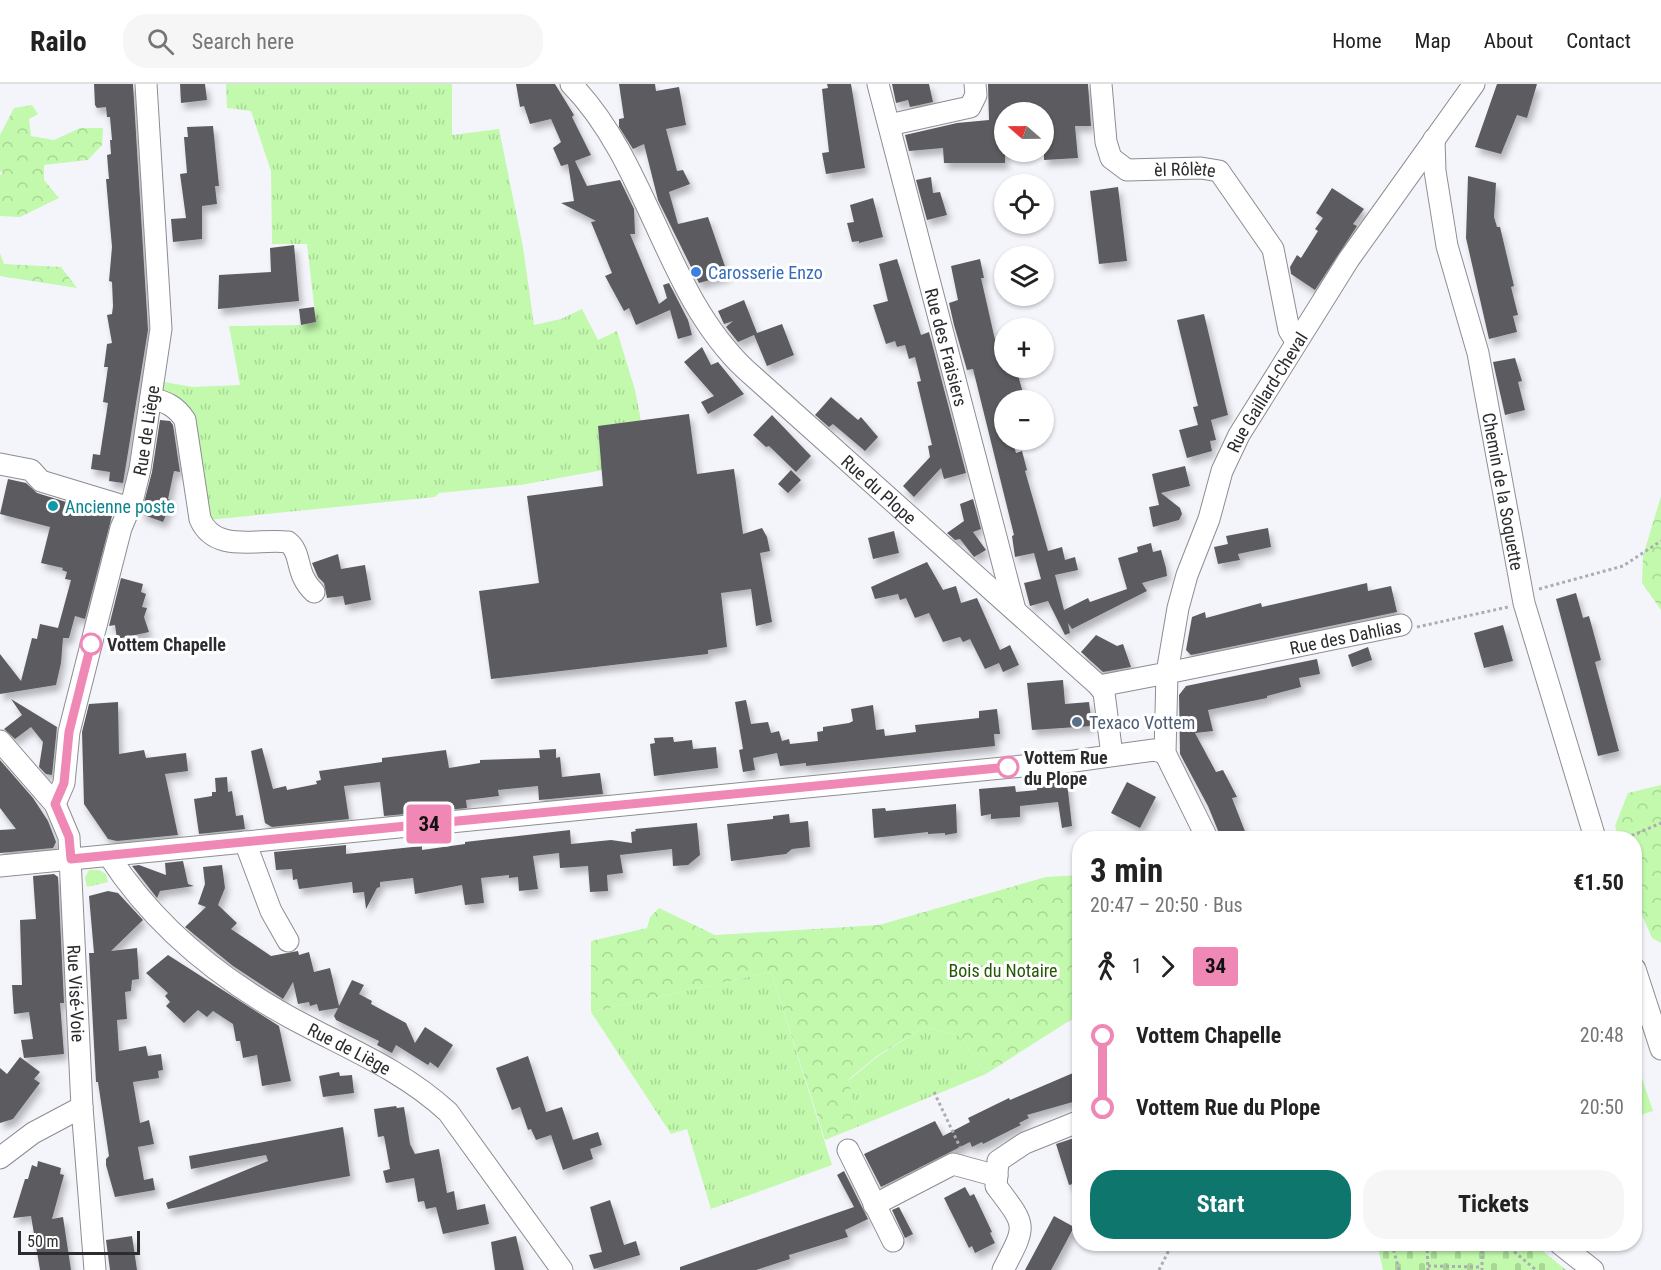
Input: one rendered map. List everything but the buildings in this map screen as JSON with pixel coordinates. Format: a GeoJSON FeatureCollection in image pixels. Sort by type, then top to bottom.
{"type":"FeatureCollection","features":[{"type":"Feature","properties":{"kind":"street","name":"Rue de Liège"},"geometry":{"type":"LineString","coordinates":[[55,804],[64,783],[69,732],[121,528],[130,508],[141,469],[161,329],[146,84]]}},
{"type":"Feature","properties":{"kind":"street","name":"Rue du Plope"},"geometry":{"type":"LineString","coordinates":[[571,84],[584,97],[613,143],[646,204],[684,283],[715,338],[745,369],[1099,686]]}},
{"type":"Feature","properties":{"kind":"street","name":"Rue des Fraisiers"},"geometry":{"type":"LineString","coordinates":[[878,84],[1015,610]]}},
{"type":"Feature","properties":{"kind":"street"},"geometry":{"type":"LineString","coordinates":[[889,125],[970,107],[976,95],[975,84]]}},
{"type":"Feature","properties":{"kind":"street","name":"èl Rôlète"},"geometry":{"type":"LineString","coordinates":[[1101,84],[1106,142],[1111,158],[1127,170],[1201,168],[1219,171],[1238,196],[1273,249],[1289,330],[1296,341]]}},
{"type":"Feature","properties":{"kind":"street","name":"Rue Gaillard-Cheval"},"geometry":{"type":"LineString","coordinates":[[1165,753],[1167,673],[1178,608],[1222,471],[1239,435],[1349,258],[1474,84]]}},
{"type":"Feature","properties":{"kind":"street","name":"Chemin de la Soquette"},"geometry":{"type":"LineString","coordinates":[[1434,139],[1435,171],[1448,246],[1478,353],[1523,598],[1593,831]]}},
{"type":"Feature","properties":{"kind":"street"},"geometry":{"type":"LineString","coordinates":[[151,398],[166,402],[178,410],[185,420],[201,519],[205,530],[217,539],[228,541],[288,542],[297,555],[299,573],[314,592]]}},
{"type":"Feature","properties":{"kind":"street"},"geometry":{"type":"LineString","coordinates":[[0,464],[31,470],[41,481],[130,508]]}},
{"type":"Feature","properties":{"kind":"street","name":"Rue des Dahlias"},"geometry":{"type":"LineString","coordinates":[[1167,673],[1401,625]]}},
{"type":"Feature","properties":{"kind":"street"},"geometry":{"type":"LineString","coordinates":[[1112,755],[1104,693],[1099,686],[1167,673]]}},
{"type":"Feature","properties":{"kind":"street","name":"Rue Visé-Voie"},"geometry":{"type":"LineString","coordinates":[[0,741],[55,804],[69,837],[82,1107],[95,1270]]}},
{"type":"Feature","properties":{"kind":"street"},"geometry":{"type":"LineString","coordinates":[[0,866],[1074,761],[1154,750],[1165,753],[1204,831]]}},
{"type":"Feature","properties":{"kind":"street"},"geometry":{"type":"LineString","coordinates":[[245,842],[271,911],[288,941]]}},
{"type":"Feature","properties":{"kind":"street","name":"Rue de Liège"},"geometry":{"type":"LineString","coordinates":[[109,856],[124,878],[156,914],[190,950],[214,970],[250,994],[388,1067],[427,1093],[448,1112],[562,1270]]}},
{"type":"Feature","properties":{"kind":"street"},"geometry":{"type":"LineString","coordinates":[[1642,991],[1661,1049]]}},
{"type":"Feature","properties":{"kind":"street"},"geometry":{"type":"LineString","coordinates":[[0,1158],[33,1133],[82,1107]]}},
{"type":"Feature","properties":{"kind":"street"},"geometry":{"type":"LineString","coordinates":[[1004,1270],[1022,1235],[1021,1219],[996,1186],[998,1161],[1025,1143],[1072,1124]]}},
{"type":"Feature","properties":{"kind":"street"},"geometry":{"type":"LineString","coordinates":[[848,1150],[892,1241]]}},
{"type":"Feature","properties":{"kind":"street"},"geometry":{"type":"LineString","coordinates":[[874,1205],[953,1164],[997,1176]]}},
{"type":"Feature","properties":{"kind":"street"},"geometry":{"type":"LineString","coordinates":[[1569,1251],[1593,1270]]}},
{"type":"Feature","properties":{"kind":"path","name":"Rue des Dahlias"},"geometry":{"type":"LineString","coordinates":[[1401,625],[1413,628],[1523,598],[1623,566],[1661,541]]}},
{"type":"Feature","properties":{"kind":"path"},"geometry":{"type":"LineString","coordinates":[[1642,831],[1661,823]]}},
{"type":"Feature","properties":{"kind":"path"},"geometry":{"type":"LineString","coordinates":[[934,1092],[970,1167]]}},
{"type":"Feature","properties":{"kind":"path"},"geometry":{"type":"LineString","coordinates":[[1159,1270],[1168,1251]]}},
{"type":"Feature","properties":{"kind":"path"},"geometry":{"type":"LineString","coordinates":[[1394,1251],[1399,1270]]}},
{"type":"Feature","properties":{"kind":"path"},"geometry":{"type":"LineString","coordinates":[[1427,1251],[1428,1268],[1482,1268],[1482,1251]]}},
{"type":"Feature","properties":{"kind":"path"},"geometry":{"type":"LineString","coordinates":[[1513,1251],[1536,1270]]}},
{"type":"Feature","properties":{"kind":"green space"},"geometry":{"type":"Polygon","coordinates":[[[226,84],[452,84],[452,135],[499,129],[523,247],[534,325],[561,319],[582,309],[598,340],[617,331],[635,390],[641,421],[598,427],[603,470],[521,485],[439,493],[435,497],[208,520],[182,401],[176,396],[162,393],[164,382],[193,387],[240,385],[229,326],[301,325],[316,322],[307,244],[272,244],[271,171],[251,111],[227,108],[226,84]]]}},
{"type":"Feature","properties":{"kind":"green space"},"geometry":{"type":"Polygon","coordinates":[[[32,105],[38,114],[29,119],[31,136],[54,140],[80,128],[103,128],[102,145],[88,160],[44,165],[44,180],[59,198],[20,217],[0,216],[0,175],[3,173],[0,171],[0,135],[14,108],[32,105]]]}},
{"type":"Feature","properties":{"kind":"green space"},"geometry":{"type":"Polygon","coordinates":[[[0,253],[4,264],[61,267],[77,288],[0,276],[0,253]]]}},
{"type":"Feature","properties":{"kind":"green space"},"geometry":{"type":"Polygon","coordinates":[[[1661,496],[1661,610],[1642,583],[1643,556],[1661,496]]]}},
{"type":"Feature","properties":{"kind":"green space"},"geometry":{"type":"Polygon","coordinates":[[[1661,785],[1661,943],[1652,938],[1642,915],[1642,831],[1617,831],[1615,826],[1628,793],[1661,785]]]}},
{"type":"Feature","properties":{"kind":"green space"},"geometry":{"type":"Polygon","coordinates":[[[89,870],[99,870],[106,874],[108,882],[87,887],[85,878],[89,870]]]}},
{"type":"Feature","properties":{"kind":"green space","name":"Bois du Notaire"},"geometry":{"type":"Polygon","coordinates":[[[1072,875],[1072,1019],[986,1074],[960,1036],[924,1027],[877,1056],[849,1079],[857,1127],[825,1140],[771,972],[591,1012],[591,941],[647,928],[650,917],[659,908],[715,935],[879,925],[1046,877],[1072,875]]]}},
{"type":"Feature","properties":{"kind":"green space"},"geometry":{"type":"Polygon","coordinates":[[[771,972],[832,1165],[711,1209],[687,1129],[671,1134],[591,1012],[771,972]]]}},
{"type":"Feature","properties":{"kind":"green space"},"geometry":{"type":"Polygon","coordinates":[[[924,1027],[960,1036],[986,1074],[857,1127],[849,1080],[877,1057],[924,1027]]]}},
{"type":"Feature","properties":{"kind":"green space"},"geometry":{"type":"Polygon","coordinates":[[[1642,1078],[1653,1111],[1642,1115],[1642,1078]]]}},
{"type":"Feature","properties":{"kind":"green space"},"geometry":{"type":"Polygon","coordinates":[[[1379,1251],[1543,1251],[1566,1270],[1383,1270],[1379,1251]]]}},
{"type":"Feature","properties":{"kind":"bus line","name":"34"},"geometry":{"type":"LineString","coordinates":[[91,644],[69,732],[64,783],[55,804],[69,837],[71,859],[1008,767]]}},
{"type":"Feature","properties":{"kind":"place","name":"Carosserie Enzo"},"geometry":{"type":"Point","coordinates":[696,272]}},
{"type":"Feature","properties":{"kind":"place","name":"Ancienne poste"},"geometry":{"type":"Point","coordinates":[53,506]}},
{"type":"Feature","properties":{"kind":"place","name":"Vottem Chapelle"},"geometry":{"type":"Point","coordinates":[91,644]}},
{"type":"Feature","properties":{"kind":"place","name":"Texaco Vottem"},"geometry":{"type":"Point","coordinates":[1077,722]}},
{"type":"Feature","properties":{"kind":"place","name":"Vottem Rue du Plope"},"geometry":{"type":"Point","coordinates":[1008,767]}}]}
